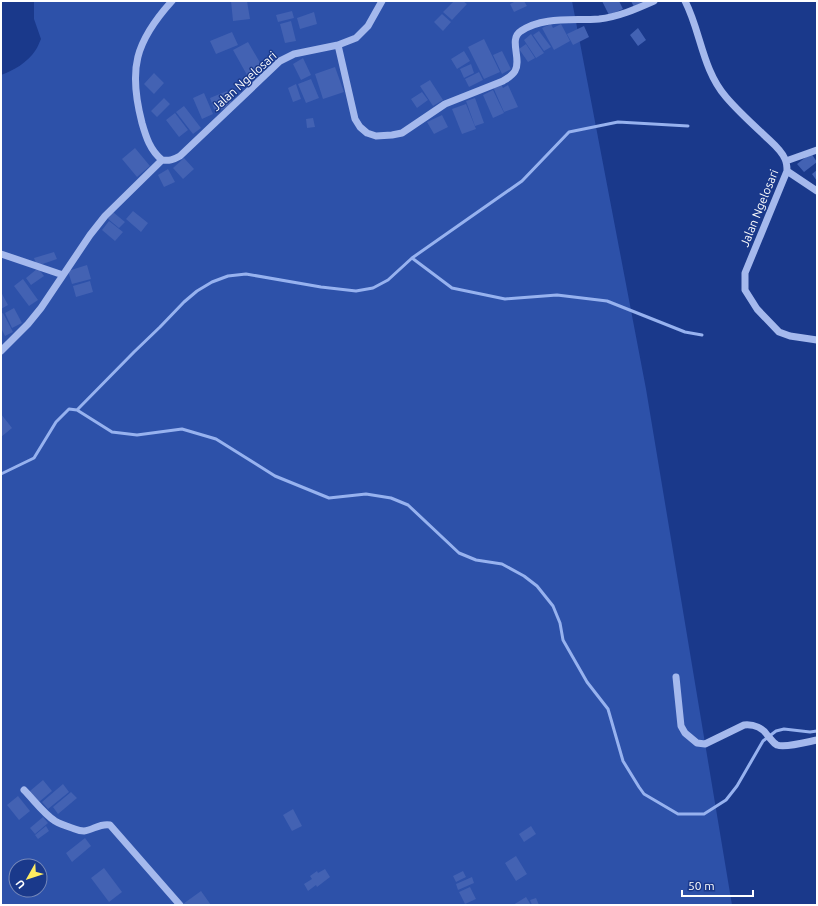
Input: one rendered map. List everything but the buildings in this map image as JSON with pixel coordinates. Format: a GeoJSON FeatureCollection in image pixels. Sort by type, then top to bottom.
{"type":"FeatureCollection","features":[{"type":"Feature","properties":{"kind":"street"},"geometry":{"type":"LineString","coordinates":[[1,351],[28,324],[90,234],[105,216],[162,160],[150,147],[146,136],[135,90],[134,75],[137,59],[145,37],[160,14],[172,1]]}},
{"type":"Feature","properties":{"kind":"street","name":"Jalan Ngelosari"},"geometry":{"type":"LineString","coordinates":[[162,160],[174,160],[180,156],[280,61],[294,54],[338,45],[356,38],[368,26],[382,1]]}},
{"type":"Feature","properties":{"kind":"street"},"geometry":{"type":"LineString","coordinates":[[338,45],[355,119],[360,127],[367,133],[376,136],[392,135],[402,133],[445,104],[503,81],[511,76],[516,70],[517,63],[516,37],[526,28],[543,22],[599,19],[614,16],[627,13],[654,1]]}},
{"type":"Feature","properties":{"kind":"street","name":"Jalan Ngelosari"},"geometry":{"type":"LineString","coordinates":[[685,1],[695,27],[706,64],[724,95],[738,111],[780,151],[786,160],[787,171],[745,273],[745,290],[757,309],[779,332],[790,336],[817,340]]}},
{"type":"Feature","properties":{"kind":"street"},"geometry":{"type":"LineString","coordinates":[[786,160],[817,150]]}},
{"type":"Feature","properties":{"kind":"street"},"geometry":{"type":"LineString","coordinates":[[787,171],[817,191]]}},
{"type":"Feature","properties":{"kind":"street"},"geometry":{"type":"LineString","coordinates":[[1,254],[63,275]]}},
{"type":"Feature","properties":{"kind":"street"},"geometry":{"type":"LineString","coordinates":[[676,677],[681,726],[685,733],[697,743],[705,744],[744,725],[756,726],[766,732],[776,744],[783,746],[817,740]]}},
{"type":"Feature","properties":{"kind":"street"},"geometry":{"type":"LineString","coordinates":[[24,790],[54,821],[84,831],[100,825],[110,825],[180,905]]}},
{"type":"Feature","properties":{"kind":"shaded area"},"geometry":{"type":"Polygon","coordinates":[[[34,1],[572,1],[646,389],[732,905],[1,905],[1,75],[15,69],[32,55],[41,39],[34,19],[34,1]]]}},
{"type":"Feature","properties":{"kind":"waterway"},"geometry":{"type":"LineString","coordinates":[[77,410],[184,302],[197,291],[212,282],[228,276],[246,274],[321,287],[356,291],[373,288],[388,280],[412,258],[522,181],[569,132],[618,122],[688,126]]}},
{"type":"Feature","properties":{"kind":"waterway"},"geometry":{"type":"LineString","coordinates":[[412,258],[452,288],[505,299],[557,295],[607,301],[685,332],[702,335]]}},
{"type":"Feature","properties":{"kind":"waterway"},"geometry":{"type":"LineString","coordinates":[[1,474],[34,458],[56,422],[69,409],[77,410],[112,432],[137,435],[182,429],[216,439],[275,476],[329,498],[366,494],[391,498],[408,505],[459,553],[476,560],[502,564],[524,576],[537,586],[553,606],[560,623],[563,640],[587,682],[608,709],[623,761],[639,787],[644,794],[678,814],[704,814],[726,800],[737,786],[763,741],[776,731],[784,729],[810,732],[817,731]]}}]}
